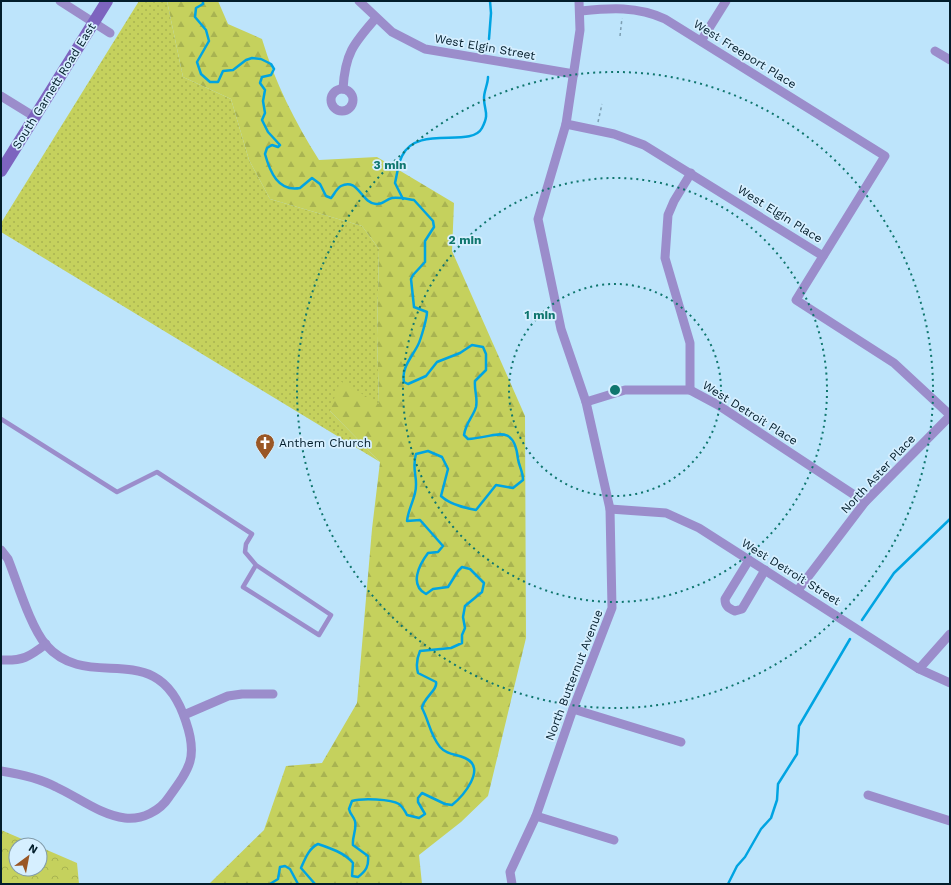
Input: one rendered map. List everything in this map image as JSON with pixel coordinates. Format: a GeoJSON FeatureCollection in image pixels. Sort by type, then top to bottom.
{"type":"FeatureCollection","features":[{"type":"Feature","properties":{"kind":"main road","name":"South Garnett Road East"},"geometry":{"type":"LineString","coordinates":[[1,171],[107,1]]}},
{"type":"Feature","properties":{"kind":"street"},"geometry":{"type":"LineString","coordinates":[[60,1],[110,33]]}},
{"type":"Feature","properties":{"kind":"street","name":"West Elgin Street"},"geometry":{"type":"LineString","coordinates":[[359,1],[392,32],[425,49],[574,74]]}},
{"type":"Feature","properties":{"kind":"street","name":"North Butternut Avenue"},"geometry":{"type":"LineString","coordinates":[[512,884],[510,872],[536,816],[573,709],[612,608],[610,509],[586,402],[561,329],[538,219],[566,124],[580,30],[581,11],[579,1]]}},
{"type":"Feature","properties":{"kind":"street"},"geometry":{"type":"LineString","coordinates":[[701,41],[726,1]]}},
{"type":"Feature","properties":{"kind":"street","name":"West Freeport Place"},"geometry":{"type":"LineString","coordinates":[[581,11],[623,8],[644,11],[660,16],[885,156],[824,256]]}},
{"type":"Feature","properties":{"kind":"street"},"geometry":{"type":"LineString","coordinates":[[343,89],[345,63],[349,53],[356,40],[376,18]]}},
{"type":"Feature","properties":{"kind":"street"},"geometry":{"type":"LineString","coordinates":[[935,51],[950,60]]}},
{"type":"Feature","properties":{"kind":"street"},"geometry":{"type":"LineString","coordinates":[[1,96],[35,117]]}},
{"type":"Feature","properties":{"kind":"street","name":"West Elgin Place"},"geometry":{"type":"LineString","coordinates":[[566,124],[597,129],[634,140],[691,173],[824,256],[796,300],[894,363],[950,416]]}},
{"type":"Feature","properties":{"kind":"street"},"geometry":{"type":"LineString","coordinates":[[690,390],[690,343],[666,258],[668,215],[674,201],[691,173]]}},
{"type":"Feature","properties":{"kind":"street","name":"West Detroit Place"},"geometry":{"type":"LineString","coordinates":[[586,402],[625,390],[690,390],[718,405],[865,502]]}},
{"type":"Feature","properties":{"kind":"street","name":"North Aster Place"},"geometry":{"type":"LineString","coordinates":[[798,590],[865,502],[950,416]]}},
{"type":"Feature","properties":{"kind":"street","name":"West Detroit Street"},"geometry":{"type":"LineString","coordinates":[[610,509],[666,513],[699,528],[798,590],[919,669],[950,683]]}},
{"type":"Feature","properties":{"kind":"street"},"geometry":{"type":"LineString","coordinates":[[1,550],[8,559],[35,626],[46,644],[56,654],[76,665],[88,667],[128,668],[153,676],[170,690],[184,715],[193,750],[189,764],[170,796],[162,806],[152,813],[141,817],[126,818],[102,811],[54,786],[36,779],[1,771]]}},
{"type":"Feature","properties":{"kind":"street"},"geometry":{"type":"LineString","coordinates":[[749,560],[725,599],[725,604],[729,609],[734,611],[742,609],[765,570]]}},
{"type":"Feature","properties":{"kind":"street"},"geometry":{"type":"LineString","coordinates":[[919,669],[950,634]]}},
{"type":"Feature","properties":{"kind":"street"},"geometry":{"type":"LineString","coordinates":[[1,660],[18,660],[28,657],[46,644]]}},
{"type":"Feature","properties":{"kind":"street"},"geometry":{"type":"LineString","coordinates":[[184,715],[228,696],[242,694],[273,694]]}},
{"type":"Feature","properties":{"kind":"street"},"geometry":{"type":"LineString","coordinates":[[573,709],[681,742]]}},
{"type":"Feature","properties":{"kind":"street"},"geometry":{"type":"LineString","coordinates":[[868,795],[950,821]]}},
{"type":"Feature","properties":{"kind":"street"},"geometry":{"type":"LineString","coordinates":[[536,816],[614,840]]}},
{"type":"Feature","properties":{"kind":"lane"},"geometry":{"type":"LineString","coordinates":[[1,419],[117,492],[156,472],[252,534],[246,544],[245,552],[256,565],[332,615],[319,635],[243,587],[256,565]]}},
{"type":"Feature","properties":{"kind":"path"},"geometry":{"type":"LineString","coordinates":[[620,36],[623,8]]}},
{"type":"Feature","properties":{"kind":"path"},"geometry":{"type":"LineString","coordinates":[[597,129],[602,104]]}},
{"type":"Feature","properties":{"kind":"green space"},"geometry":{"type":"Polygon","coordinates":[[[139,1],[167,1],[183,77],[231,99],[249,160],[270,199],[362,226],[379,249],[377,336],[379,404],[330,411],[380,462],[1,232],[1,223],[139,1]]]}},
{"type":"Feature","properties":{"kind":"green space"},"geometry":{"type":"Polygon","coordinates":[[[167,1],[218,1],[228,24],[262,39],[279,87],[286,102],[319,160],[377,157],[454,203],[452,251],[525,416],[526,638],[488,796],[461,822],[419,855],[422,884],[209,884],[264,830],[286,766],[322,763],[357,703],[372,529],[380,462],[330,411],[340,381],[379,404],[377,336],[379,249],[362,226],[270,199],[249,160],[231,99],[183,77],[167,1]]]}},
{"type":"Feature","properties":{"kind":"green space"},"geometry":{"type":"Polygon","coordinates":[[[1,830],[17,837],[8,837],[8,877],[48,877],[48,850],[77,863],[79,884],[1,884],[1,830]]]}},
{"type":"Feature","properties":{"kind":"waterway"},"geometry":{"type":"LineString","coordinates":[[203,1],[203,4],[196,8],[195,17],[206,30],[209,41],[197,62],[201,74],[210,82],[218,82],[223,71],[233,70],[246,60],[252,58],[261,59],[271,64],[274,69],[271,75],[262,77],[260,83],[265,90],[263,101],[265,113],[262,120],[268,132],[280,145],[278,147],[272,145],[267,148],[265,154],[272,174],[281,184],[286,187],[300,188],[312,178],[320,184],[326,196],[331,198],[339,187],[347,184],[356,187],[371,203],[381,204],[392,198],[414,200],[433,221],[434,227],[425,241],[425,262],[411,279],[414,307],[427,312],[419,342],[404,372],[404,382],[408,384],[426,376],[437,362],[460,353],[472,345],[483,347],[486,354],[486,370],[475,381],[477,400],[476,407],[466,427],[464,435],[468,439],[501,434],[507,436],[512,440],[516,447],[523,477],[523,480],[513,488],[496,485],[476,510],[462,507],[444,499],[441,496],[448,469],[442,457],[428,451],[416,454],[414,465],[416,488],[407,521],[420,520],[443,546],[438,552],[428,553],[417,575],[418,585],[426,594],[433,589],[448,587],[462,567],[470,569],[484,583],[482,592],[465,606],[463,617],[465,628],[462,635],[462,643],[451,648],[420,651],[417,665],[418,673],[436,682],[435,688],[425,700],[422,708],[434,738],[443,750],[465,758],[471,763],[474,768],[474,775],[467,789],[452,805],[445,804],[422,793],[418,798],[418,802],[425,814],[419,818],[407,815],[402,806],[395,802],[376,800],[352,801],[349,809],[355,824],[353,845],[368,856],[366,868],[358,877],[352,876],[353,863],[350,859],[337,851],[318,844],[310,851],[301,868],[315,884]]}},
{"type":"Feature","properties":{"kind":"waterway"},"geometry":{"type":"LineString","coordinates":[[489,39],[491,13],[490,1]]}},
{"type":"Feature","properties":{"kind":"waterway"},"geometry":{"type":"LineString","coordinates":[[403,199],[395,183],[402,156],[409,146],[419,141],[467,137],[476,134],[482,128],[486,119],[484,98],[488,77]]}},
{"type":"Feature","properties":{"kind":"waterway"},"geometry":{"type":"LineString","coordinates":[[862,620],[894,573],[950,519]]}},
{"type":"Feature","properties":{"kind":"waterway"},"geometry":{"type":"LineString","coordinates":[[728,884],[737,866],[745,857],[761,829],[771,818],[777,800],[778,784],[797,754],[799,726],[850,639]]}},
{"type":"Feature","properties":{"kind":"waterway"},"geometry":{"type":"LineString","coordinates":[[270,884],[278,879],[280,867],[285,866],[290,869],[298,884]]}},
{"type":"Feature","properties":{"kind":"place","name":"Anthem Church"},"geometry":{"type":"Point","coordinates":[265,460]}}]}
